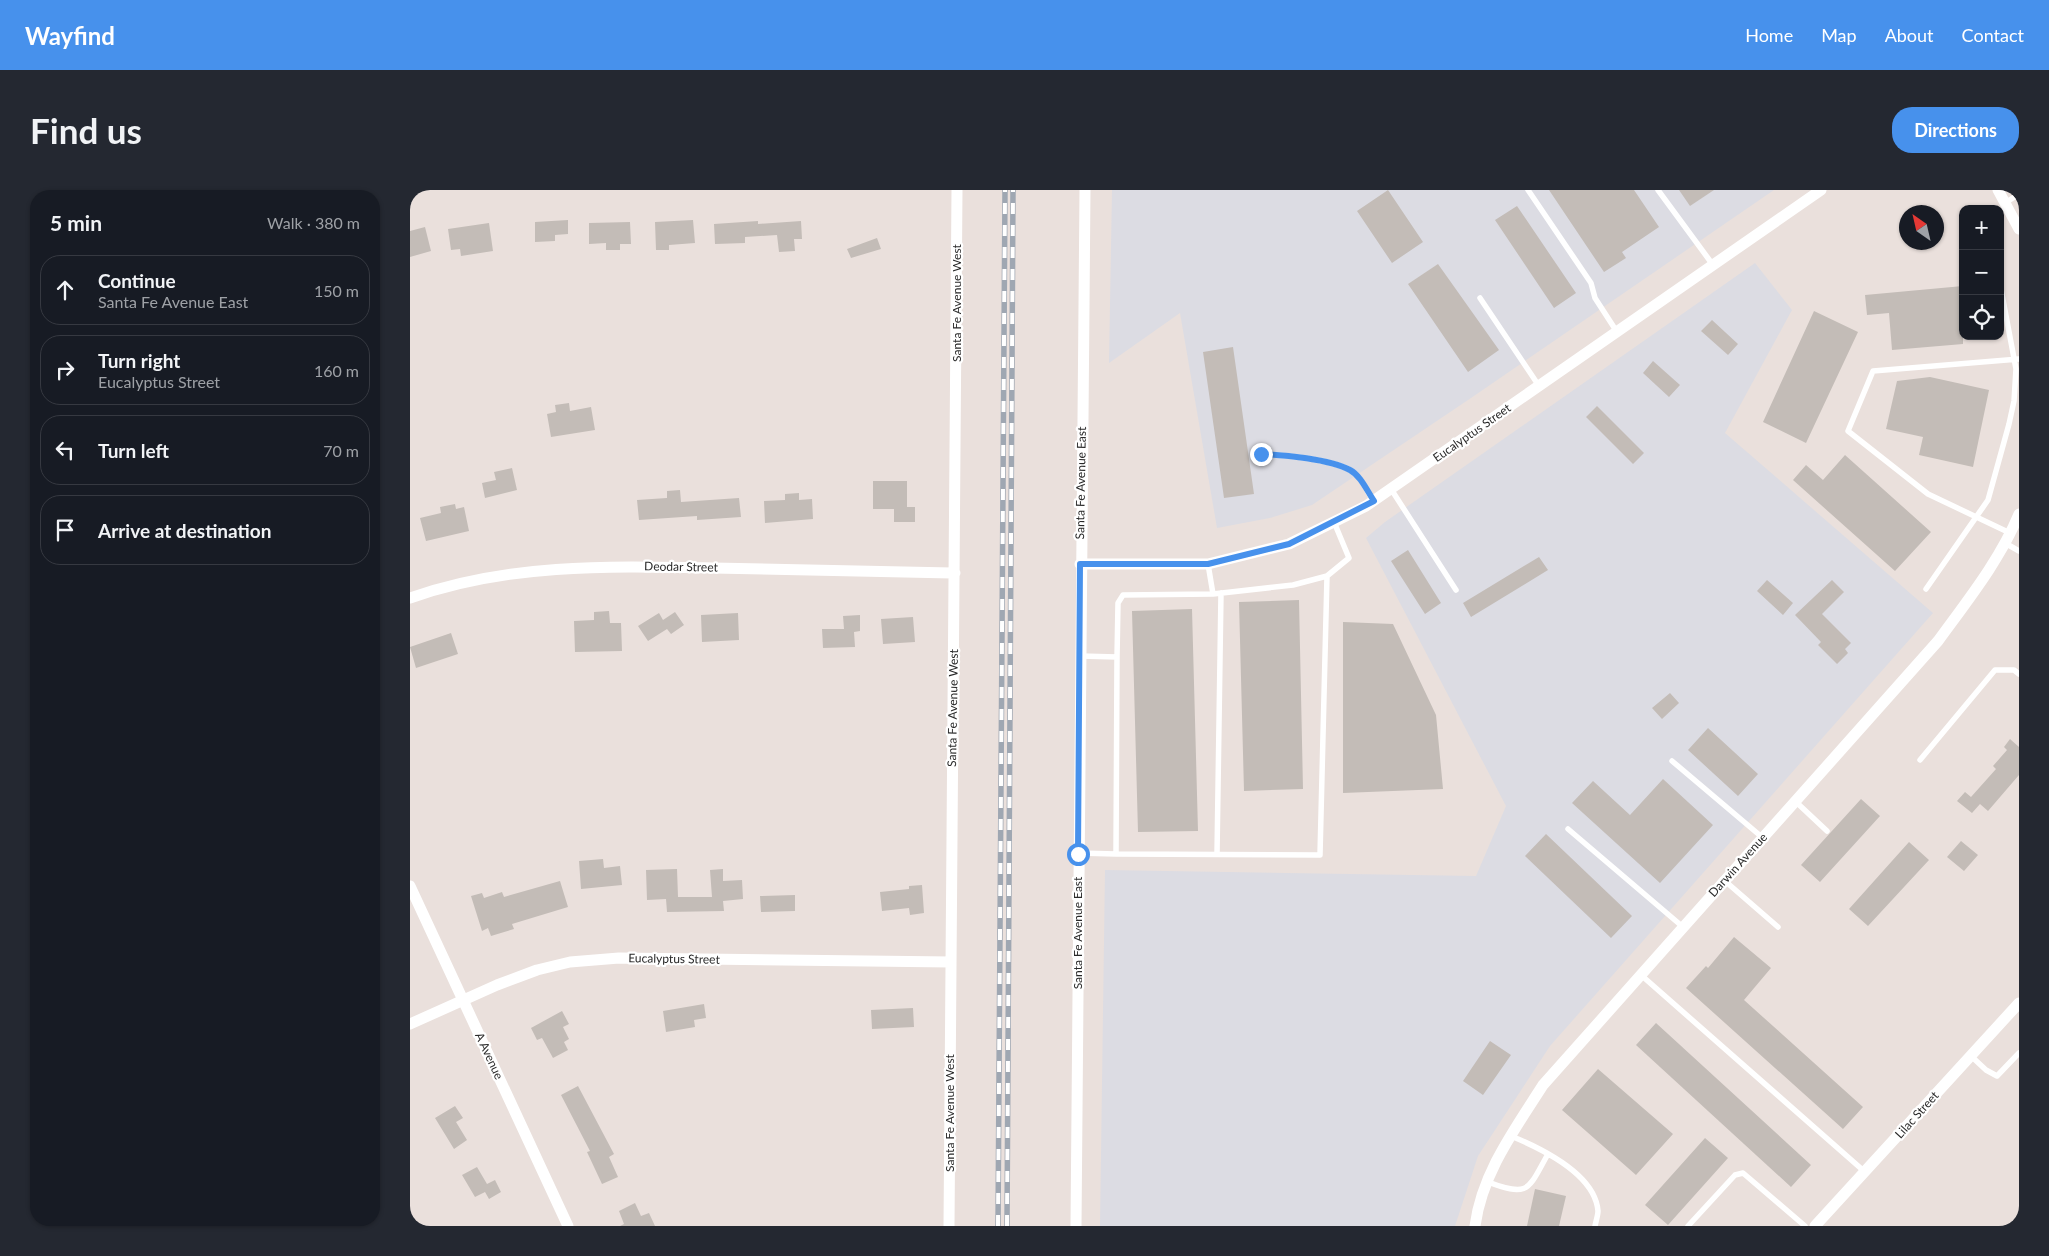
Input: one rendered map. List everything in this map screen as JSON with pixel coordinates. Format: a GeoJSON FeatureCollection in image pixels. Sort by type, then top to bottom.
{"type":"FeatureCollection","features":[{"type":"Feature","properties":{"kind":"street","name":"Santa Fe Avenue West"},"geometry":{"type":"LineString","coordinates":[[949,1226],[957,190]]}},
{"type":"Feature","properties":{"kind":"street","name":"Santa Fe Avenue East"},"geometry":{"type":"LineString","coordinates":[[1076,1226],[1080,564],[1085,190]]}},
{"type":"Feature","properties":{"kind":"street","name":"Eucalyptus Street"},"geometry":{"type":"LineString","coordinates":[[1080,564],[1208,564],[1289,544],[1334,522],[1374,501],[1392,489],[1821,190]]}},
{"type":"Feature","properties":{"kind":"street"},"geometry":{"type":"LineString","coordinates":[[1998,190],[2019,230]]}},
{"type":"Feature","properties":{"kind":"street","name":"Darwin Avenue"},"geometry":{"type":"LineString","coordinates":[[1476,1226],[1478,1208],[1497,1158],[1543,1085],[1938,641],[1977,588],[2019,514]]}},
{"type":"Feature","properties":{"kind":"street","name":"Deodar Street"},"geometry":{"type":"LineString","coordinates":[[410,598],[443,587],[498,575],[576,567],[652,566],[955,573]]}},
{"type":"Feature","properties":{"kind":"street","name":"A Avenue"},"geometry":{"type":"LineString","coordinates":[[410,886],[568,1226]]}},
{"type":"Feature","properties":{"kind":"street","name":"Eucalyptus Street"},"geometry":{"type":"LineString","coordinates":[[410,1024],[462,1000],[537,970],[570,962],[639,958],[951,962]]}},
{"type":"Feature","properties":{"kind":"street","name":"Lilac Street"},"geometry":{"type":"LineString","coordinates":[[1815,1226],[2019,1003]]}},
{"type":"Feature","properties":{"kind":"lane"},"geometry":{"type":"LineString","coordinates":[[1528,190],[1591,282],[1595,298],[1617,332]]}},
{"type":"Feature","properties":{"kind":"lane"},"geometry":{"type":"LineString","coordinates":[[1658,190],[1713,265]]}},
{"type":"Feature","properties":{"kind":"lane"},"geometry":{"type":"LineString","coordinates":[[2005,203],[2019,194]]}},
{"type":"Feature","properties":{"kind":"lane"},"geometry":{"type":"LineString","coordinates":[[1926,589],[1988,500],[2009,424],[2014,401],[2017,360],[2002,295]]}},
{"type":"Feature","properties":{"kind":"lane"},"geometry":{"type":"LineString","coordinates":[[1480,298],[1539,386]]}},
{"type":"Feature","properties":{"kind":"lane"},"geometry":{"type":"LineString","coordinates":[[2017,360],[1873,371],[1848,431],[1928,494],[1976,517],[2007,538],[2019,550]]}},
{"type":"Feature","properties":{"kind":"lane"},"geometry":{"type":"LineString","coordinates":[[1261,454],[1306,459],[1349,470],[1358,477],[1374,501]]}},
{"type":"Feature","properties":{"kind":"lane"},"geometry":{"type":"LineString","coordinates":[[1392,489],[1456,590]]}},
{"type":"Feature","properties":{"kind":"lane"},"geometry":{"type":"LineString","coordinates":[[1116,854],[1118,603],[1123,595],[1212,594],[1293,585],[1328,576],[1349,558],[1334,522]]}},
{"type":"Feature","properties":{"kind":"lane"},"geometry":{"type":"LineString","coordinates":[[1208,564],[1212,594]]}},
{"type":"Feature","properties":{"kind":"lane"},"geometry":{"type":"LineString","coordinates":[[1078,854],[1320,856],[1328,576]]}},
{"type":"Feature","properties":{"kind":"lane"},"geometry":{"type":"LineString","coordinates":[[1217,854],[1221,593]]}},
{"type":"Feature","properties":{"kind":"lane"},"geometry":{"type":"LineString","coordinates":[[1080,656],[1117,656]]}},
{"type":"Feature","properties":{"kind":"lane"},"geometry":{"type":"LineString","coordinates":[[1920,760],[1995,670],[2014,670],[2019,674]]}},
{"type":"Feature","properties":{"kind":"lane"},"geometry":{"type":"LineString","coordinates":[[1672,761],[1763,838]]}},
{"type":"Feature","properties":{"kind":"lane"},"geometry":{"type":"LineString","coordinates":[[1795,802],[1827,831]]}},
{"type":"Feature","properties":{"kind":"lane"},"geometry":{"type":"LineString","coordinates":[[1568,829],[1684,927]]}},
{"type":"Feature","properties":{"kind":"lane"},"geometry":{"type":"LineString","coordinates":[[1724,881],[1778,927]]}},
{"type":"Feature","properties":{"kind":"lane"},"geometry":{"type":"LineString","coordinates":[[1641,975],[1865,1172]]}},
{"type":"Feature","properties":{"kind":"lane"},"geometry":{"type":"LineString","coordinates":[[1971,1056],[1986,1070],[1997,1076],[2019,1053]]}},
{"type":"Feature","properties":{"kind":"lane"},"geometry":{"type":"LineString","coordinates":[[1511,1136],[1569,1166],[1593,1196],[1598,1211],[1595,1226]]}},
{"type":"Feature","properties":{"kind":"lane"},"geometry":{"type":"LineString","coordinates":[[1488,1182],[1507,1190],[1522,1191],[1529,1186],[1548,1154]]}},
{"type":"Feature","properties":{"kind":"lane"},"geometry":{"type":"LineString","coordinates":[[1688,1226],[1735,1176],[1743,1173],[1805,1226]]}},
{"type":"Feature","properties":{"kind":"shaded area"},"geometry":{"type":"Polygon","coordinates":[[[1112,190],[1774,190],[1312,505],[1270,518],[1217,528],[1180,313],[1109,363],[1112,190]]]}},
{"type":"Feature","properties":{"kind":"shaded area"},"geometry":{"type":"Polygon","coordinates":[[[1755,263],[1792,310],[1725,433],[1933,613],[1550,1046],[1478,1156],[1455,1226],[1100,1226],[1105,870],[1476,876],[1506,806],[1366,538],[1385,522],[1755,263]]]}},
{"type":"Feature","properties":{"kind":"building"},"geometry":{"type":"Polygon","coordinates":[[[1388,190],[1423,242],[1392,263],[1357,211],[1388,190]]]}},
{"type":"Feature","properties":{"kind":"building"},"geometry":{"type":"Polygon","coordinates":[[[1549,190],[1634,190],[1659,227],[1622,252],[1626,258],[1604,272],[1549,190]]]}},
{"type":"Feature","properties":{"kind":"building"},"geometry":{"type":"Polygon","coordinates":[[[1679,190],[1714,190],[1690,206],[1679,190]]]}},
{"type":"Feature","properties":{"kind":"building"},"geometry":{"type":"Polygon","coordinates":[[[1517,206],[1576,293],[1554,308],[1495,220],[1517,206]]]}},
{"type":"Feature","properties":{"kind":"building"},"geometry":{"type":"Polygon","coordinates":[[[568,220],[568,234],[555,235],[555,241],[535,242],[535,222],[568,220]]]}},
{"type":"Feature","properties":{"kind":"building"},"geometry":{"type":"Polygon","coordinates":[[[693,220],[695,243],[669,245],[669,250],[656,250],[655,222],[693,220]]]}},
{"type":"Feature","properties":{"kind":"building"},"geometry":{"type":"Polygon","coordinates":[[[758,221],[758,224],[801,221],[802,239],[794,239],[795,251],[779,252],[777,235],[745,237],[745,243],[715,244],[714,224],[758,221]]]}},
{"type":"Feature","properties":{"kind":"building"},"geometry":{"type":"Polygon","coordinates":[[[630,222],[631,244],[620,244],[620,250],[606,250],[606,243],[589,244],[589,223],[630,222]]]}},
{"type":"Feature","properties":{"kind":"building"},"geometry":{"type":"Polygon","coordinates":[[[489,223],[493,251],[461,256],[460,249],[451,250],[448,229],[489,223]]]}},
{"type":"Feature","properties":{"kind":"building"},"geometry":{"type":"Polygon","coordinates":[[[425,227],[431,251],[410,257],[410,231],[425,227]]]}},
{"type":"Feature","properties":{"kind":"building"},"geometry":{"type":"Polygon","coordinates":[[[877,238],[881,249],[851,258],[847,249],[877,238]]]}},
{"type":"Feature","properties":{"kind":"building"},"geometry":{"type":"Polygon","coordinates":[[[1438,264],[1499,350],[1468,372],[1408,284],[1438,264]]]}},
{"type":"Feature","properties":{"kind":"building"},"geometry":{"type":"Polygon","coordinates":[[[1959,286],[1959,340],[1963,340],[1963,344],[1892,350],[1889,313],[1867,315],[1865,295],[1959,286]]]}},
{"type":"Feature","properties":{"kind":"building"},"geometry":{"type":"Polygon","coordinates":[[[1814,311],[1858,332],[1806,443],[1763,422],[1814,311]]]}},
{"type":"Feature","properties":{"kind":"building"},"geometry":{"type":"Polygon","coordinates":[[[1712,320],[1738,344],[1728,355],[1701,331],[1712,320]]]}},
{"type":"Feature","properties":{"kind":"building"},"geometry":{"type":"Polygon","coordinates":[[[1233,347],[1254,494],[1224,498],[1203,352],[1233,347]]]}},
{"type":"Feature","properties":{"kind":"building"},"geometry":{"type":"Polygon","coordinates":[[[1653,361],[1680,385],[1669,397],[1643,373],[1653,361]]]}},
{"type":"Feature","properties":{"kind":"building"},"geometry":{"type":"Polygon","coordinates":[[[1930,377],[1989,390],[1973,467],[1919,455],[1923,437],[1886,429],[1897,381],[1930,377]]]}},
{"type":"Feature","properties":{"kind":"building"},"geometry":{"type":"Polygon","coordinates":[[[569,403],[570,411],[591,407],[595,430],[551,437],[547,414],[556,412],[555,405],[569,403]]]}},
{"type":"Feature","properties":{"kind":"building"},"geometry":{"type":"Polygon","coordinates":[[[1597,406],[1644,453],[1633,464],[1586,417],[1597,406]]]}},
{"type":"Feature","properties":{"kind":"building"},"geometry":{"type":"Polygon","coordinates":[[[1845,455],[1931,532],[1895,571],[1793,480],[1806,465],[1823,480],[1845,455]]]}},
{"type":"Feature","properties":{"kind":"building"},"geometry":{"type":"Polygon","coordinates":[[[512,468],[517,490],[485,498],[482,483],[496,480],[494,472],[512,468]]]}},
{"type":"Feature","properties":{"kind":"building"},"geometry":{"type":"Polygon","coordinates":[[[873,481],[907,481],[907,507],[915,507],[915,522],[894,522],[894,509],[873,509],[873,481]]]}},
{"type":"Feature","properties":{"kind":"building"},"geometry":{"type":"Polygon","coordinates":[[[680,490],[681,502],[739,498],[741,517],[697,520],[697,516],[639,520],[637,500],[667,498],[667,491],[680,490]]]}},
{"type":"Feature","properties":{"kind":"building"},"geometry":{"type":"Polygon","coordinates":[[[799,493],[799,500],[812,499],[813,519],[765,523],[764,501],[785,500],[785,494],[799,493]]]}},
{"type":"Feature","properties":{"kind":"building"},"geometry":{"type":"Polygon","coordinates":[[[455,504],[456,509],[464,507],[469,531],[426,541],[420,518],[441,513],[440,507],[455,504]]]}},
{"type":"Feature","properties":{"kind":"building"},"geometry":{"type":"Polygon","coordinates":[[[1408,550],[1441,603],[1425,614],[1391,561],[1408,550]]]}},
{"type":"Feature","properties":{"kind":"building"},"geometry":{"type":"Polygon","coordinates":[[[1539,557],[1548,570],[1471,617],[1463,603],[1539,557]]]}},
{"type":"Feature","properties":{"kind":"building"},"geometry":{"type":"Polygon","coordinates":[[[1767,580],[1793,603],[1783,615],[1757,591],[1767,580]]]}},
{"type":"Feature","properties":{"kind":"building"},"geometry":{"type":"Polygon","coordinates":[[[1832,580],[1844,592],[1822,614],[1851,643],[1845,649],[1848,653],[1837,664],[1818,645],[1821,642],[1795,615],[1832,580]]]}},
{"type":"Feature","properties":{"kind":"building"},"geometry":{"type":"Polygon","coordinates":[[[1299,600],[1303,789],[1244,791],[1239,602],[1299,600]]]}},
{"type":"Feature","properties":{"kind":"building"},"geometry":{"type":"Polygon","coordinates":[[[1192,609],[1198,831],[1138,832],[1132,611],[1192,609]]]}},
{"type":"Feature","properties":{"kind":"building"},"geometry":{"type":"Polygon","coordinates":[[[609,611],[610,623],[621,623],[622,651],[575,652],[574,621],[594,620],[594,612],[609,611]]]}},
{"type":"Feature","properties":{"kind":"building"},"geometry":{"type":"Polygon","coordinates":[[[675,612],[684,625],[671,634],[667,629],[648,641],[638,626],[659,613],[663,620],[675,612]]]}},
{"type":"Feature","properties":{"kind":"building"},"geometry":{"type":"Polygon","coordinates":[[[738,613],[739,640],[702,642],[701,615],[738,613]]]}},
{"type":"Feature","properties":{"kind":"building"},"geometry":{"type":"Polygon","coordinates":[[[860,615],[860,631],[854,632],[855,647],[823,648],[822,629],[844,629],[843,616],[860,615]]]}},
{"type":"Feature","properties":{"kind":"building"},"geometry":{"type":"Polygon","coordinates":[[[913,617],[915,642],[883,644],[881,619],[913,617]]]}},
{"type":"Feature","properties":{"kind":"building"},"geometry":{"type":"Polygon","coordinates":[[[1343,622],[1393,624],[1436,715],[1443,789],[1343,793],[1343,622]]]}},
{"type":"Feature","properties":{"kind":"building"},"geometry":{"type":"Polygon","coordinates":[[[451,633],[458,654],[416,668],[410,647],[451,633]]]}},
{"type":"Feature","properties":{"kind":"building"},"geometry":{"type":"Polygon","coordinates":[[[1670,693],[1679,703],[1662,719],[1652,708],[1670,693]]]}},
{"type":"Feature","properties":{"kind":"building"},"geometry":{"type":"Polygon","coordinates":[[[1708,728],[1758,774],[1738,796],[1688,750],[1708,728]]]}},
{"type":"Feature","properties":{"kind":"building"},"geometry":{"type":"Polygon","coordinates":[[[2010,739],[2019,747],[2019,775],[1988,811],[1980,804],[1972,813],[1957,801],[1965,792],[1971,797],[1996,769],[1993,766],[2007,750],[2004,747],[2010,739]]]}},
{"type":"Feature","properties":{"kind":"building"},"geometry":{"type":"Polygon","coordinates":[[[1663,779],[1713,825],[1660,883],[1572,803],[1593,781],[1630,815],[1663,779]]]}},
{"type":"Feature","properties":{"kind":"building"},"geometry":{"type":"Polygon","coordinates":[[[1861,799],[1880,816],[1820,882],[1801,865],[1861,799]]]}},
{"type":"Feature","properties":{"kind":"building"},"geometry":{"type":"Polygon","coordinates":[[[1546,834],[1632,916],[1611,938],[1525,856],[1546,834]]]}},
{"type":"Feature","properties":{"kind":"building"},"geometry":{"type":"Polygon","coordinates":[[[1961,841],[1978,855],[1964,871],[1947,857],[1961,841]]]}},
{"type":"Feature","properties":{"kind":"building"},"geometry":{"type":"Polygon","coordinates":[[[1909,842],[1929,860],[1868,926],[1849,909],[1909,842]]]}},
{"type":"Feature","properties":{"kind":"building"},"geometry":{"type":"Polygon","coordinates":[[[603,859],[604,868],[620,866],[622,885],[581,889],[579,861],[603,859]]]}},
{"type":"Feature","properties":{"kind":"building"},"geometry":{"type":"Polygon","coordinates":[[[677,869],[678,897],[712,897],[710,870],[723,869],[723,881],[742,880],[743,899],[723,901],[724,911],[667,912],[666,899],[647,900],[646,870],[677,869]]]}},
{"type":"Feature","properties":{"kind":"building"},"geometry":{"type":"Polygon","coordinates":[[[560,881],[568,907],[512,924],[514,929],[491,936],[488,928],[482,931],[471,896],[482,893],[484,898],[502,892],[504,897],[560,881]]]}},
{"type":"Feature","properties":{"kind":"building"},"geometry":{"type":"Polygon","coordinates":[[[922,885],[924,913],[910,915],[909,908],[882,911],[880,892],[909,889],[909,886],[922,885]]]}},
{"type":"Feature","properties":{"kind":"building"},"geometry":{"type":"Polygon","coordinates":[[[795,895],[795,911],[761,912],[760,896],[795,895]]]}},
{"type":"Feature","properties":{"kind":"building"},"geometry":{"type":"Polygon","coordinates":[[[1734,937],[1771,968],[1744,1000],[1863,1107],[1843,1129],[1686,988],[1706,966],[1708,968],[1734,937]]]}},
{"type":"Feature","properties":{"kind":"building"},"geometry":{"type":"Polygon","coordinates":[[[704,1004],[706,1018],[694,1020],[695,1027],[666,1032],[663,1011],[704,1004]]]}},
{"type":"Feature","properties":{"kind":"building"},"geometry":{"type":"Polygon","coordinates":[[[913,1008],[914,1027],[872,1029],[871,1010],[913,1008]]]}},
{"type":"Feature","properties":{"kind":"building"},"geometry":{"type":"Polygon","coordinates":[[[562,1011],[569,1024],[563,1027],[569,1039],[564,1042],[568,1050],[553,1058],[542,1038],[537,1040],[531,1028],[562,1011]]]}},
{"type":"Feature","properties":{"kind":"building"},"geometry":{"type":"Polygon","coordinates":[[[1656,1023],[1811,1165],[1791,1187],[1636,1045],[1656,1023]]]}},
{"type":"Feature","properties":{"kind":"building"},"geometry":{"type":"Polygon","coordinates":[[[1490,1041],[1511,1055],[1483,1095],[1463,1081],[1490,1041]]]}},
{"type":"Feature","properties":{"kind":"building"},"geometry":{"type":"Polygon","coordinates":[[[1598,1069],[1673,1134],[1636,1175],[1562,1110],[1598,1069]]]}},
{"type":"Feature","properties":{"kind":"building"},"geometry":{"type":"Polygon","coordinates":[[[578,1086],[614,1154],[609,1157],[618,1177],[602,1184],[587,1152],[590,1151],[561,1095],[578,1086]]]}},
{"type":"Feature","properties":{"kind":"building"},"geometry":{"type":"Polygon","coordinates":[[[455,1106],[463,1118],[456,1122],[467,1140],[454,1149],[435,1118],[455,1106]]]}},
{"type":"Feature","properties":{"kind":"building"},"geometry":{"type":"Polygon","coordinates":[[[1705,1138],[1728,1158],[1668,1225],[1645,1205],[1705,1138]]]}},
{"type":"Feature","properties":{"kind":"building"},"geometry":{"type":"Polygon","coordinates":[[[477,1167],[487,1184],[495,1180],[501,1192],[489,1199],[485,1192],[475,1197],[462,1175],[477,1167]]]}},
{"type":"Feature","properties":{"kind":"building"},"geometry":{"type":"Polygon","coordinates":[[[1535,1189],[1566,1196],[1559,1226],[1527,1226],[1535,1189]]]}},
{"type":"Feature","properties":{"kind":"building"},"geometry":{"type":"Polygon","coordinates":[[[635,1203],[641,1216],[649,1213],[655,1226],[620,1226],[624,1224],[619,1211],[635,1203]]]}},
{"type":"Feature","properties":{"kind":"railway"},"geometry":{"type":"LineString","coordinates":[[998,1226],[1005,190]]}},
{"type":"Feature","properties":{"kind":"railway"},"geometry":{"type":"LineString","coordinates":[[1007,1226],[1013,190]]}},
{"type":"Feature","properties":{"kind":"route"},"geometry":{"type":"LineString","coordinates":[[1078,854],[1080,564],[1208,564],[1289,544],[1374,501],[1358,477],[1349,470],[1306,459],[1261,454]]}}]}
